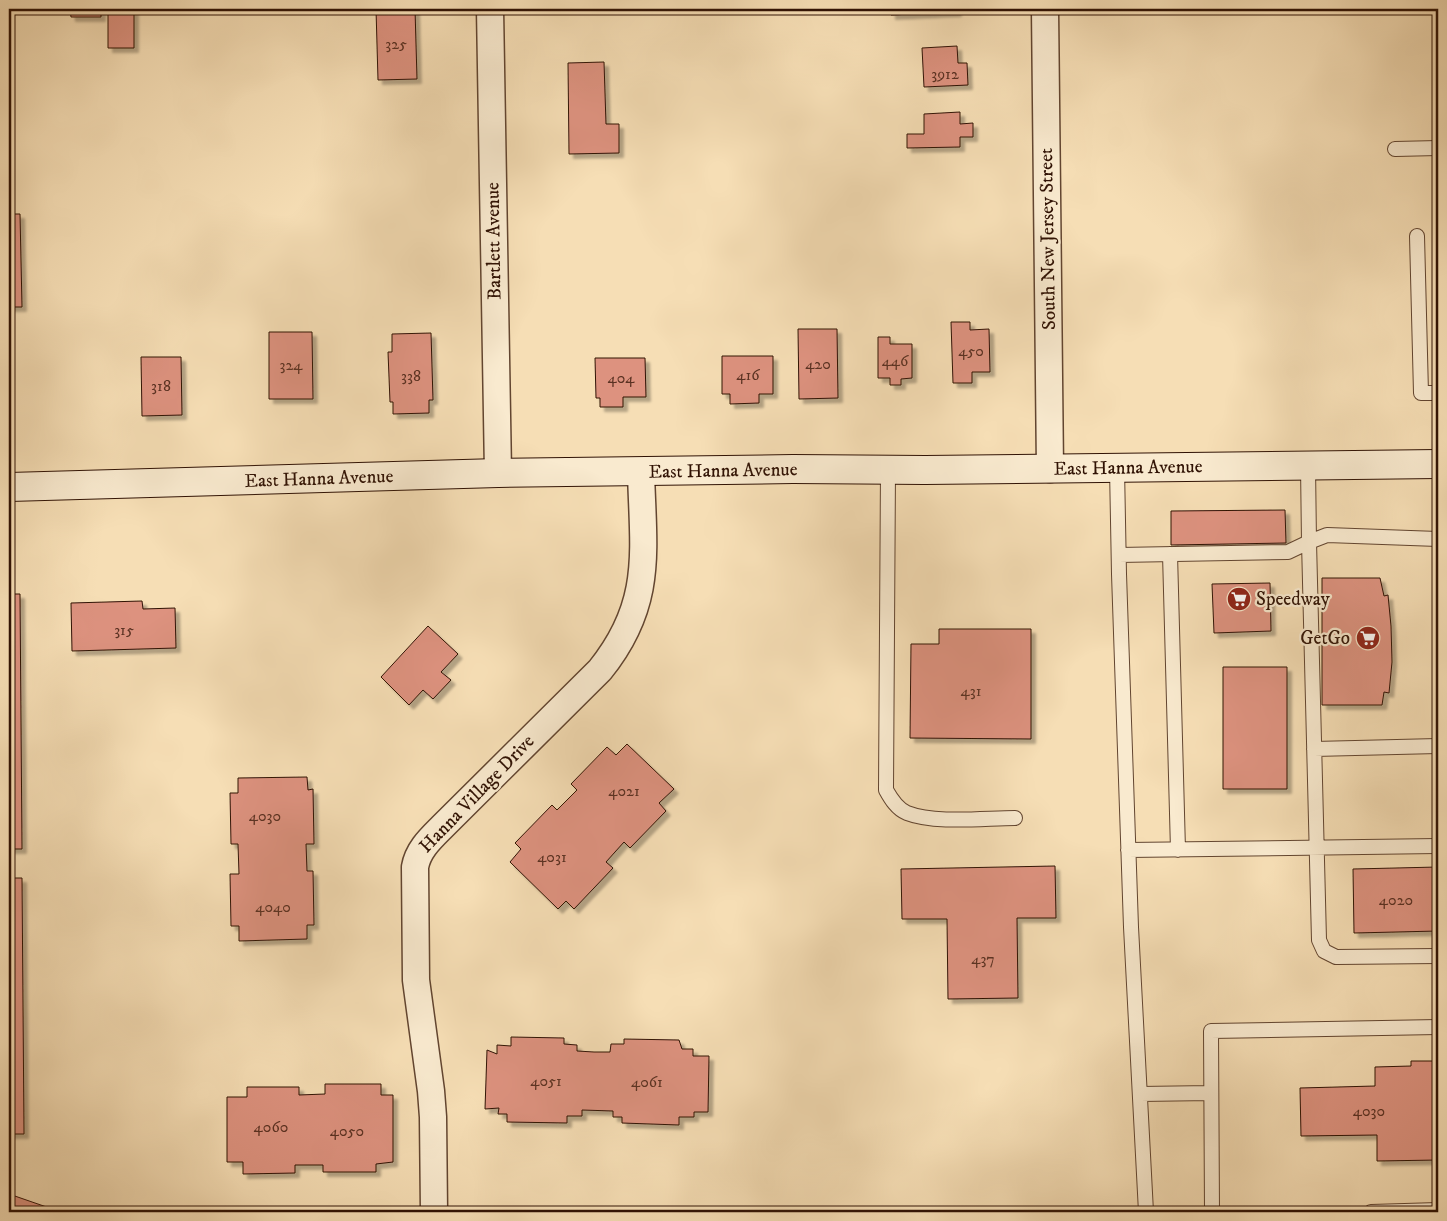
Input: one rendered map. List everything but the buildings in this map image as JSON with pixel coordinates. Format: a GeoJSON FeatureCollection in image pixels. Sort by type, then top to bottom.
{"type":"FeatureCollection","features":[{"type":"Feature","properties":{"kind":"main road","name":"East Hanna Avenue"},"geometry":{"type":"LineString","coordinates":[[9,487],[498,474],[793,469],[1050,469],[1438,464]]}},
{"type":"Feature","properties":{"kind":"street","name":"Bartlett Avenue"},"geometry":{"type":"LineString","coordinates":[[490,9],[498,474]]}},
{"type":"Feature","properties":{"kind":"street","name":"South New Jersey Street"},"geometry":{"type":"LineString","coordinates":[[1045,9],[1050,469]]}},
{"type":"Feature","properties":{"kind":"street","name":"Hanna Village Drive"},"geometry":{"type":"LineString","coordinates":[[434,1212],[431,1091],[416,980],[415,867],[417,857],[442,826],[600,670],[621,640],[638,601],[643,572],[641,472]]}},
{"type":"Feature","properties":{"kind":"lane"},"geometry":{"type":"LineString","coordinates":[[1395,149],[1438,148]]}},
{"type":"Feature","properties":{"kind":"lane"},"geometry":{"type":"LineString","coordinates":[[1417,236],[1422,393],[1438,393]]}},
{"type":"Feature","properties":{"kind":"lane"},"geometry":{"type":"LineString","coordinates":[[1308,466],[1319,940],[1324,951],[1336,957],[1438,956]]}},
{"type":"Feature","properties":{"kind":"lane"},"geometry":{"type":"LineString","coordinates":[[1117,468],[1128,850],[1146,1212]]}},
{"type":"Feature","properties":{"kind":"lane"},"geometry":{"type":"LineString","coordinates":[[888,470],[886,790],[893,802],[906,813],[940,819],[1015,818]]}},
{"type":"Feature","properties":{"kind":"lane"},"geometry":{"type":"LineString","coordinates":[[1119,555],[1288,552],[1328,534],[1438,538]]}},
{"type":"Feature","properties":{"kind":"lane"},"geometry":{"type":"LineString","coordinates":[[1170,554],[1178,850]]}},
{"type":"Feature","properties":{"kind":"lane"},"geometry":{"type":"LineString","coordinates":[[1314,749],[1438,746]]}},
{"type":"Feature","properties":{"kind":"lane"},"geometry":{"type":"LineString","coordinates":[[1128,850],[1438,846]]}},
{"type":"Feature","properties":{"kind":"lane"},"geometry":{"type":"LineString","coordinates":[[1212,1212],[1211,1032],[1438,1027]]}},
{"type":"Feature","properties":{"kind":"lane"},"geometry":{"type":"LineString","coordinates":[[1140,1094],[1211,1092]]}},
{"type":"Feature","properties":{"kind":"lane"},"geometry":{"type":"LineString","coordinates":[[1370,1212],[1438,1210]]}},
{"type":"Feature","properties":{"kind":"place","name":"Speedway"},"geometry":{"type":"Point","coordinates":[1239,599]}},
{"type":"Feature","properties":{"kind":"place","name":"GetGo"},"geometry":{"type":"Point","coordinates":[1368,638]}}]}
